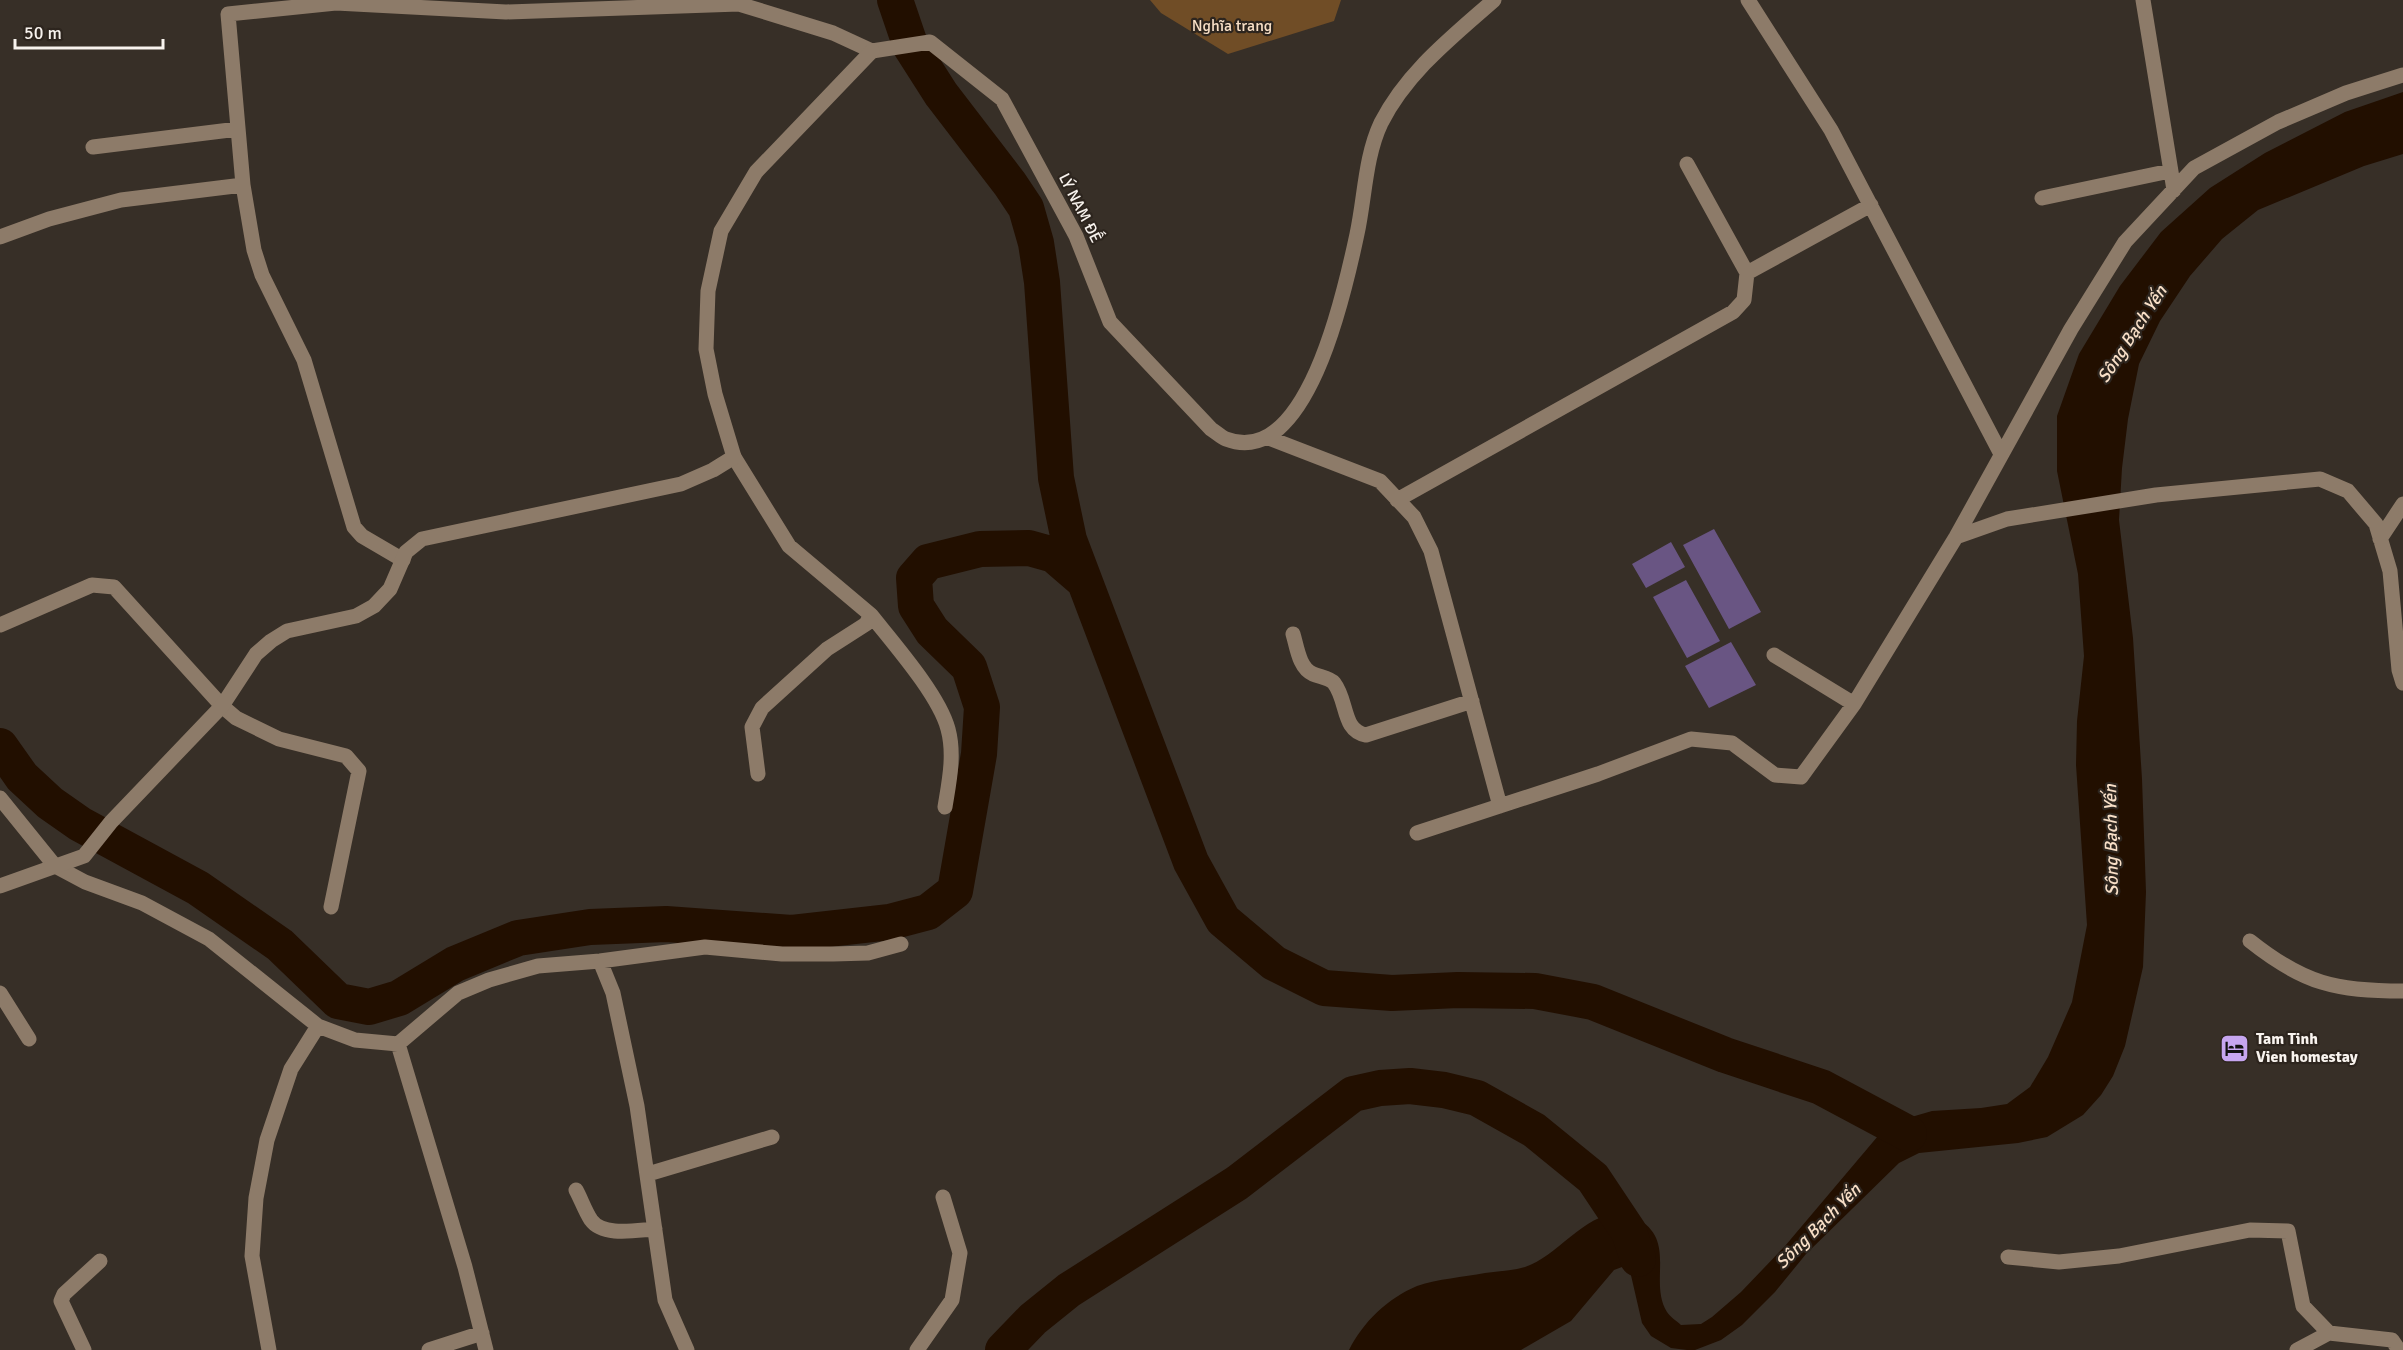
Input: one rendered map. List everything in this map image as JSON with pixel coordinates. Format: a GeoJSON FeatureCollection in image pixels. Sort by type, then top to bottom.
{"type":"FeatureCollection","features":[{"type":"Feature","properties":{"kind":"street"},"geometry":{"type":"LineString","coordinates":[[1266,437],[1284,424],[1298,408],[1332,336],[1357,232],[1372,148],[1382,123],[1401,91],[1425,61],[1494,0]]}},
{"type":"Feature","properties":{"kind":"street"},"geometry":{"type":"LineString","coordinates":[[1748,0],[1831,130],[2001,454]]}},
{"type":"Feature","properties":{"kind":"street"},"geometry":{"type":"LineString","coordinates":[[2143,0],[2174,190]]}},
{"type":"Feature","properties":{"kind":"street"},"geometry":{"type":"LineString","coordinates":[[403,560],[362,536],[354,527],[304,360],[254,250],[243,185],[228,14],[334,2],[506,12],[629,4],[739,4],[833,33],[872,51],[756,172],[721,231],[708,291],[706,349],[715,394],[734,457],[789,546],[872,615],[936,701],[948,729],[952,761],[945,807]]}},
{"type":"Feature","properties":{"kind":"street","name":"LÝ NAM ĐẾ"},"geometry":{"type":"LineString","coordinates":[[872,51],[930,42],[1002,99],[1076,236],[1110,322],[1211,429],[1226,439],[1242,442],[1266,437]]}},
{"type":"Feature","properties":{"kind":"street"},"geometry":{"type":"LineString","coordinates":[[1418,833],[1598,774],[1691,739],[1731,743],[1775,775],[1801,777],[1854,704],[1956,537],[2071,329],[2125,242],[2194,168],[2278,122],[2346,93],[2403,75]]}},
{"type":"Feature","properties":{"kind":"street"},"geometry":{"type":"LineString","coordinates":[[93,147],[238,129]]}},
{"type":"Feature","properties":{"kind":"street"},"geometry":{"type":"LineString","coordinates":[[1397,500],[1733,312],[1743,300],[1747,273],[1687,164]]}},
{"type":"Feature","properties":{"kind":"street"},"geometry":{"type":"LineString","coordinates":[[2042,198],[2170,171]]}},
{"type":"Feature","properties":{"kind":"street"},"geometry":{"type":"LineString","coordinates":[[0,237],[49,219],[121,200],[243,185]]}},
{"type":"Feature","properties":{"kind":"street"},"geometry":{"type":"LineString","coordinates":[[1747,273],[1870,205]]}},
{"type":"Feature","properties":{"kind":"street"},"geometry":{"type":"LineString","coordinates":[[1266,437],[1380,482],[1414,517],[1431,551],[1500,806]]}},
{"type":"Feature","properties":{"kind":"street"},"geometry":{"type":"LineString","coordinates":[[0,886],[84,856],[111,822],[222,706],[256,654],[287,631],[356,616],[374,606],[390,589],[406,552],[422,539],[681,484],[713,470],[734,457]]}},
{"type":"Feature","properties":{"kind":"street"},"geometry":{"type":"LineString","coordinates":[[1956,537],[2007,519],[2156,495],[2320,478],[2348,491],[2376,524],[2390,571],[2399,670],[2403,683]]}},
{"type":"Feature","properties":{"kind":"street"},"geometry":{"type":"LineString","coordinates":[[2380,539],[2403,504]]}},
{"type":"Feature","properties":{"kind":"street"},"geometry":{"type":"LineString","coordinates":[[0,625],[92,585],[114,587],[222,706],[236,718],[279,738],[346,756],[359,771],[331,907]]}},
{"type":"Feature","properties":{"kind":"street"},"geometry":{"type":"LineString","coordinates":[[758,774],[752,727],[762,708],[827,649],[866,624],[872,615]]}},
{"type":"Feature","properties":{"kind":"street"},"geometry":{"type":"LineString","coordinates":[[1293,634],[1303,665],[1310,673],[1332,681],[1341,695],[1351,728],[1357,734],[1366,735],[1472,701]]}},
{"type":"Feature","properties":{"kind":"street"},"geometry":{"type":"LineString","coordinates":[[1774,655],[1854,704]]}},
{"type":"Feature","properties":{"kind":"street"},"geometry":{"type":"LineString","coordinates":[[0,798],[55,866],[85,882],[142,903],[209,939],[318,1026],[355,1040],[398,1044],[458,993],[537,966],[600,962],[705,947],[782,954],[833,954],[868,953],[901,944]]}},
{"type":"Feature","properties":{"kind":"street"},"geometry":{"type":"LineString","coordinates":[[2250,941],[2277,962],[2318,982],[2358,991],[2403,991]]}},
{"type":"Feature","properties":{"kind":"street"},"geometry":{"type":"LineString","coordinates":[[600,962],[613,993],[637,1106],[664,1300],[687,1350]]}},
{"type":"Feature","properties":{"kind":"street"},"geometry":{"type":"LineString","coordinates":[[0,993],[29,1039]]}},
{"type":"Feature","properties":{"kind":"street"},"geometry":{"type":"LineString","coordinates":[[269,1350],[252,1256],[256,1198],[267,1140],[291,1069],[318,1026]]}},
{"type":"Feature","properties":{"kind":"street"},"geometry":{"type":"LineString","coordinates":[[398,1044],[465,1267],[486,1350]]}},
{"type":"Feature","properties":{"kind":"street"},"geometry":{"type":"LineString","coordinates":[[648,1174],[772,1137]]}},
{"type":"Feature","properties":{"kind":"street"},"geometry":{"type":"LineString","coordinates":[[576,1190],[592,1221],[599,1228],[655,1229]]}},
{"type":"Feature","properties":{"kind":"street"},"geometry":{"type":"LineString","coordinates":[[917,1350],[952,1300],[960,1253],[943,1197]]}},
{"type":"Feature","properties":{"kind":"street"},"geometry":{"type":"LineString","coordinates":[[2008,1257],[2059,1262],[2119,1256],[2250,1230],[2288,1231],[2303,1306],[2329,1334]]}},
{"type":"Feature","properties":{"kind":"street"},"geometry":{"type":"LineString","coordinates":[[84,1350],[61,1301],[64,1294],[100,1261]]}},
{"type":"Feature","properties":{"kind":"street"},"geometry":{"type":"LineString","coordinates":[[429,1350],[482,1334]]}},
{"type":"Feature","properties":{"kind":"street"},"geometry":{"type":"LineString","coordinates":[[2297,1350],[2329,1334],[2392,1340],[2399,1350]]}},
{"type":"Feature","properties":{"kind":"green space","name":"Nghĩa trang"},"geometry":{"type":"Polygon","coordinates":[[[1150,0],[1341,0],[1334,21],[1228,54],[1161,13],[1150,0]]]}},
{"type":"Feature","properties":{"kind":"water","name":"Sông Bạch Yến"},"geometry":{"type":"Polygon","coordinates":[[[2403,92],[2403,154],[2364,166],[2258,210],[2222,239],[2190,276],[2160,321],[2139,364],[2128,419],[2119,520],[2133,638],[2142,779],[2146,892],[2143,967],[2125,1046],[2113,1076],[2101,1095],[2083,1115],[2047,1137],[2018,1143],[1919,1153],[1899,1163],[1806,1254],[1775,1292],[1742,1325],[1721,1340],[1695,1350],[1671,1348],[1651,1336],[1642,1323],[1630,1271],[1622,1267],[1614,1270],[1571,1321],[1521,1350],[1349,1350],[1361,1330],[1377,1312],[1406,1291],[1433,1282],[1525,1267],[1552,1252],[1592,1221],[1606,1215],[1621,1214],[1636,1218],[1649,1227],[1656,1238],[1659,1249],[1660,1287],[1668,1314],[1681,1325],[1701,1324],[1741,1292],[1785,1246],[1878,1136],[1901,1120],[1932,1111],[2007,1104],[2030,1087],[2048,1057],[2072,1002],[2087,925],[2076,765],[2077,721],[2084,656],[2078,574],[2057,471],[2057,416],[2079,354],[2120,286],[2161,232],[2210,188],[2265,153],[2345,112],[2403,92]]]}},
{"type":"Feature","properties":{"kind":"building"},"geometry":{"type":"Polygon","coordinates":[[[1714,529],[1761,612],[1729,629],[1683,545],[1714,529]]]}},
{"type":"Feature","properties":{"kind":"building"},"geometry":{"type":"Polygon","coordinates":[[[1671,542],[1685,567],[1646,588],[1632,564],[1671,542]]]}},
{"type":"Feature","properties":{"kind":"building"},"geometry":{"type":"Polygon","coordinates":[[[1686,580],[1720,641],[1687,658],[1653,597],[1686,580]]]}},
{"type":"Feature","properties":{"kind":"building"},"geometry":{"type":"Polygon","coordinates":[[[1731,642],[1756,685],[1709,708],[1685,666],[1731,642]]]}},
{"type":"Feature","properties":{"kind":"waterway"},"geometry":{"type":"LineString","coordinates":[[895,0],[911,47],[941,94],[1026,208],[1036,243],[1042,282],[1056,478],[1069,540],[1191,862],[1223,920],[1274,963],[1324,988],[1392,993],[1458,990],[1535,991],[1593,1002],[1725,1055],[1821,1087],[1909,1134]]}},
{"type":"Feature","properties":{"kind":"waterway"},"geometry":{"type":"LineString","coordinates":[[0,746],[22,777],[50,803],[80,824],[198,888],[280,945],[338,1001],[369,1007],[399,998],[455,964],[518,938],[590,927],[666,924],[792,933],[890,922],[928,912],[955,891],[979,754],[982,707],[969,667],[932,631],[916,606],[914,578],[928,562],[980,549],[1029,548],[1054,555],[1083,580]]}},
{"type":"Feature","properties":{"kind":"waterway"},"geometry":{"type":"LineString","coordinates":[[1003,1350],[1033,1319],[1069,1290],[1237,1183],[1353,1094],[1380,1088],[1410,1086],[1444,1090],[1477,1098],[1534,1130],[1593,1178],[1629,1232],[1638,1259]]}},
{"type":"Feature","properties":{"kind":"place","name":"Tam Tinh Vien homestay"},"geometry":{"type":"Point","coordinates":[2235,1048]}}]}
